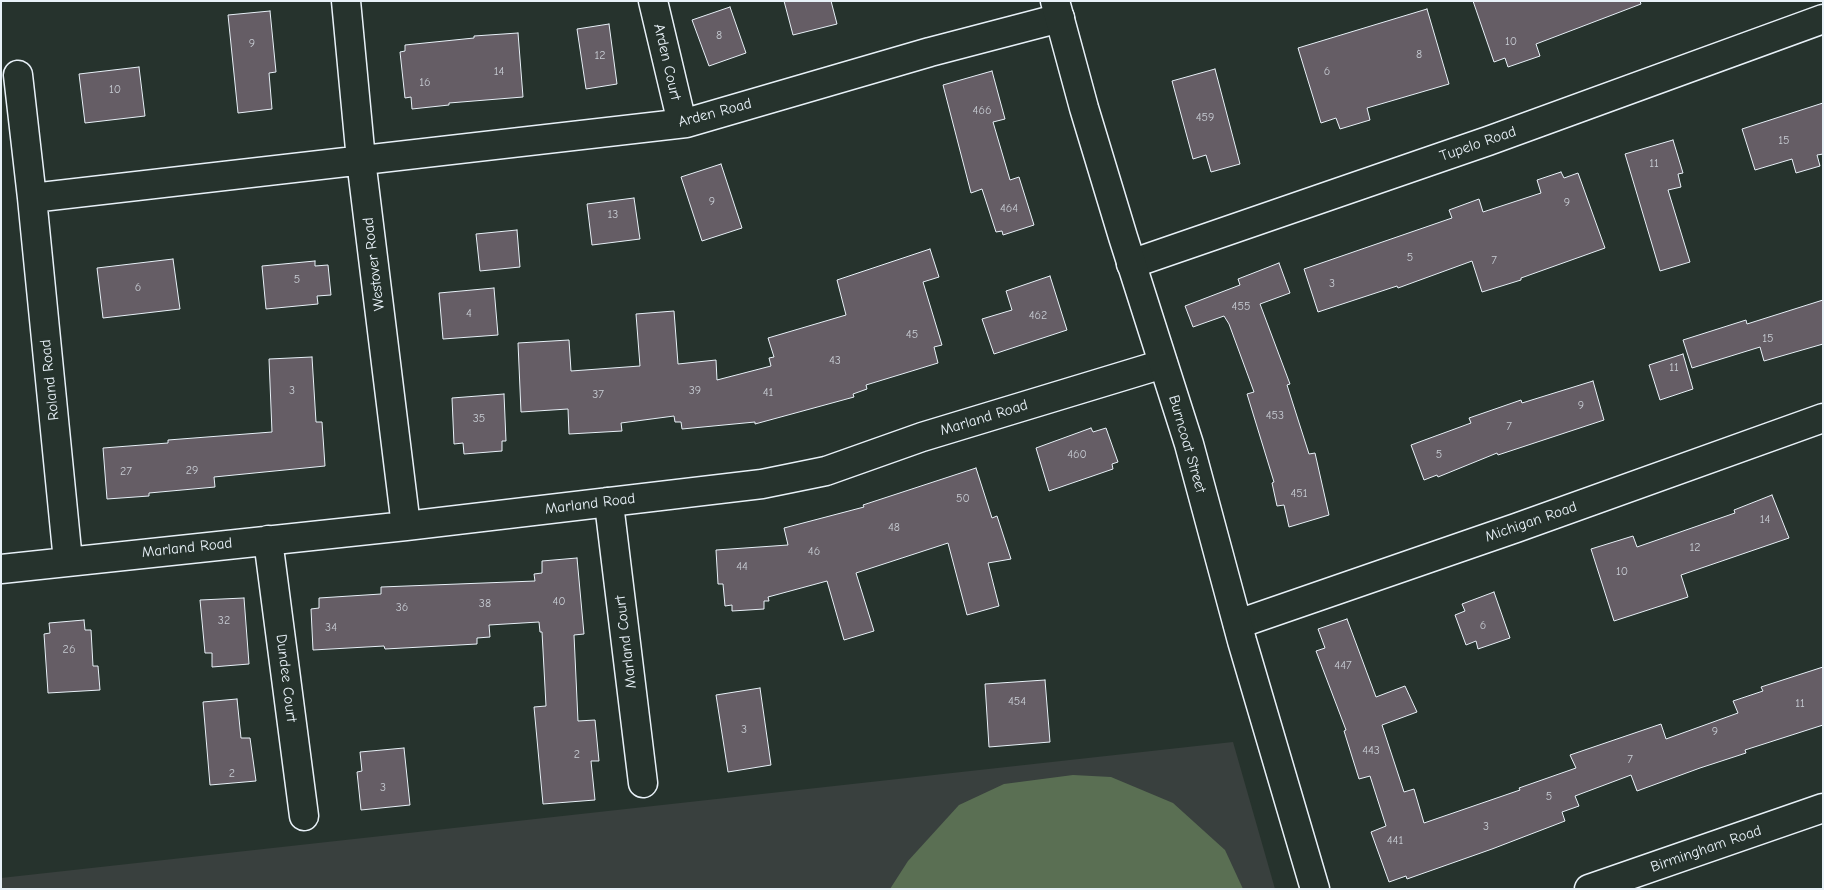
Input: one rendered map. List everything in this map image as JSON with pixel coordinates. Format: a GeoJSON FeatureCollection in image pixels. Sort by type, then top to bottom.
{"type":"FeatureCollection","features":[{"type":"Feature","properties":{"kind":"street","name":"Westover Road"},"geometry":{"type":"LineString","coordinates":[[346,1],[361,160],[406,526]]}},
{"type":"Feature","properties":{"kind":"street","name":"Arden Court"},"geometry":{"type":"LineString","coordinates":[[653,1],[682,123]]}},
{"type":"Feature","properties":{"kind":"street","name":"Arden Road"},"geometry":{"type":"LineString","coordinates":[[361,160],[682,123],[930,52],[1057,9]]}},
{"type":"Feature","properties":{"kind":"street","name":"Burncoat Street"},"geometry":{"type":"LineString","coordinates":[[1057,9],[1084,108],[1131,264],[1189,444],[1238,624],[1315,889]]}},
{"type":"Feature","properties":{"kind":"street","name":"Tupelo Road"},"geometry":{"type":"LineString","coordinates":[[1131,264],[1488,141],[1823,19]]}},
{"type":"Feature","properties":{"kind":"street","name":"Roland Road"},"geometry":{"type":"LineString","coordinates":[[18,75],[68,561]]}},
{"type":"Feature","properties":{"kind":"street"},"geometry":{"type":"LineString","coordinates":[[32,198],[361,160]]}},
{"type":"Feature","properties":{"kind":"street","name":"Marland Road"},"geometry":{"type":"LineString","coordinates":[[1,569],[406,526],[762,484],[826,471],[922,437],[1163,364]]}},
{"type":"Feature","properties":{"kind":"street","name":"Michigan Road"},"geometry":{"type":"LineString","coordinates":[[1238,624],[1516,528],[1823,418]]}},
{"type":"Feature","properties":{"kind":"street","name":"Marland Court"},"geometry":{"type":"LineString","coordinates":[[607,502],[609,504],[643,783]]}},
{"type":"Feature","properties":{"kind":"street","name":"Dundee Court"},"geometry":{"type":"LineString","coordinates":[[268,540],[304,816]]}},
{"type":"Feature","properties":{"kind":"street","name":"Birmingham Road"},"geometry":{"type":"LineString","coordinates":[[1589,889],[1823,808]]}},
{"type":"Feature","properties":{"kind":"shaded area"},"geometry":{"type":"Polygon","coordinates":[[[1233,742],[1275,889],[1,889],[1,878],[1233,742]]]}},
{"type":"Feature","properties":{"kind":"green space"},"geometry":{"type":"Polygon","coordinates":[[[1073,775],[1111,777],[1173,803],[1225,850],[1243,889],[890,889],[908,861],[959,805],[1004,784],[1073,775]]]}},
{"type":"Feature","properties":{"kind":"building"},"geometry":{"type":"Polygon","coordinates":[[[784,1],[831,1],[837,24],[793,35],[784,1]]]}},
{"type":"Feature","properties":{"kind":"building"},"geometry":{"type":"Polygon","coordinates":[[[1473,1],[1640,1],[1641,4],[1536,44],[1540,56],[1508,67],[1505,58],[1494,62],[1473,1]]]}},
{"type":"Feature","properties":{"kind":"building"},"geometry":{"type":"Polygon","coordinates":[[[730,7],[746,53],[709,66],[692,20],[730,7]]]}},
{"type":"Feature","properties":{"kind":"building"},"geometry":{"type":"Polygon","coordinates":[[[1427,9],[1449,84],[1367,108],[1370,120],[1340,129],[1336,118],[1321,123],[1298,48],[1427,9]]]}},
{"type":"Feature","properties":{"kind":"building"},"geometry":{"type":"Polygon","coordinates":[[[270,11],[276,72],[269,73],[272,109],[238,113],[228,15],[270,11]]]}},
{"type":"Feature","properties":{"kind":"building"},"geometry":{"type":"Polygon","coordinates":[[[609,24],[617,84],[586,89],[577,29],[609,24]]]}},
{"type":"Feature","properties":{"kind":"building"},"geometry":{"type":"Polygon","coordinates":[[[518,33],[523,97],[449,103],[449,105],[412,109],[411,97],[405,98],[400,52],[405,51],[405,45],[474,38],[474,36],[518,33]]]}},
{"type":"Feature","properties":{"kind":"building"},"geometry":{"type":"Polygon","coordinates":[[[139,67],[145,116],[85,123],[79,74],[139,67]]]}},
{"type":"Feature","properties":{"kind":"building"},"geometry":{"type":"Polygon","coordinates":[[[1215,69],[1240,164],[1211,172],[1206,155],[1193,159],[1172,81],[1215,69]]]}},
{"type":"Feature","properties":{"kind":"building"},"geometry":{"type":"Polygon","coordinates":[[[992,71],[1005,119],[993,122],[1010,180],[1019,177],[1034,225],[1003,235],[1002,231],[996,232],[982,189],[971,193],[943,85],[992,71]]]}},
{"type":"Feature","properties":{"kind":"building"},"geometry":{"type":"Polygon","coordinates":[[[1823,103],[1823,154],[1817,155],[1820,166],[1796,173],[1792,159],[1755,170],[1742,129],[1823,103]]]}},
{"type":"Feature","properties":{"kind":"building"},"geometry":{"type":"Polygon","coordinates":[[[1673,140],[1683,173],[1678,174],[1681,187],[1668,190],[1690,262],[1660,271],[1625,154],[1673,140]]]}},
{"type":"Feature","properties":{"kind":"building"},"geometry":{"type":"Polygon","coordinates":[[[721,164],[742,228],[702,241],[681,177],[721,164]]]}},
{"type":"Feature","properties":{"kind":"building"},"geometry":{"type":"Polygon","coordinates":[[[1561,172],[1564,178],[1578,173],[1605,248],[1521,278],[1521,280],[1482,292],[1472,261],[1398,288],[1397,286],[1318,312],[1304,269],[1452,218],[1449,210],[1479,199],[1483,212],[1541,193],[1537,180],[1561,172]]]}},
{"type":"Feature","properties":{"kind":"building"},"geometry":{"type":"Polygon","coordinates":[[[634,198],[640,239],[592,245],[587,204],[634,198]]]}},
{"type":"Feature","properties":{"kind":"building"},"geometry":{"type":"Polygon","coordinates":[[[517,230],[520,267],[480,271],[476,234],[517,230]]]}},
{"type":"Feature","properties":{"kind":"building"},"geometry":{"type":"Polygon","coordinates":[[[930,249],[939,277],[923,282],[942,345],[934,347],[938,363],[866,385],[867,389],[853,394],[854,397],[755,424],[755,422],[682,429],[681,422],[675,422],[674,416],[621,423],[622,431],[569,434],[568,409],[521,412],[518,343],[569,340],[571,371],[640,366],[636,314],[674,311],[678,364],[716,360],[717,380],[771,366],[769,358],[774,357],[768,338],[846,315],[837,280],[930,249]]]}},
{"type":"Feature","properties":{"kind":"building"},"geometry":{"type":"Polygon","coordinates":[[[173,259],[180,309],[103,318],[97,268],[173,259]]]}},
{"type":"Feature","properties":{"kind":"building"},"geometry":{"type":"Polygon","coordinates":[[[315,261],[315,266],[328,265],[331,295],[317,296],[318,304],[266,309],[262,266],[315,261]]]}},
{"type":"Feature","properties":{"kind":"building"},"geometry":{"type":"Polygon","coordinates":[[[1279,263],[1290,293],[1260,304],[1290,384],[1287,385],[1309,454],[1315,453],[1329,515],[1289,527],[1284,505],[1277,506],[1272,483],[1274,482],[1247,394],[1254,392],[1229,324],[1224,316],[1193,327],[1185,306],[1240,285],[1238,279],[1279,263]]]}},
{"type":"Feature","properties":{"kind":"building"},"geometry":{"type":"Polygon","coordinates":[[[1050,276],[1067,330],[994,354],[982,319],[1012,310],[1006,291],[1050,276]]]}},
{"type":"Feature","properties":{"kind":"building"},"geometry":{"type":"Polygon","coordinates":[[[494,288],[498,335],[443,339],[439,293],[494,288]]]}},
{"type":"Feature","properties":{"kind":"building"},"geometry":{"type":"Polygon","coordinates":[[[1823,300],[1823,344],[1764,361],[1760,347],[1692,368],[1683,340],[1746,320],[1747,324],[1823,300]]]}},
{"type":"Feature","properties":{"kind":"building"},"geometry":{"type":"Polygon","coordinates":[[[1683,354],[1693,389],[1660,400],[1649,365],[1683,354]]]}},
{"type":"Feature","properties":{"kind":"building"},"geometry":{"type":"Polygon","coordinates":[[[312,357],[316,422],[322,422],[325,466],[214,477],[215,487],[149,493],[149,496],[107,499],[103,448],[168,443],[168,440],[272,432],[269,359],[312,357]]]}},
{"type":"Feature","properties":{"kind":"building"},"geometry":{"type":"Polygon","coordinates":[[[1593,381],[1604,420],[1498,455],[1497,453],[1438,477],[1437,475],[1424,480],[1411,445],[1471,423],[1469,418],[1521,400],[1522,403],[1593,381]]]}},
{"type":"Feature","properties":{"kind":"building"},"geometry":{"type":"Polygon","coordinates":[[[504,394],[506,441],[502,441],[502,451],[464,454],[463,443],[454,444],[452,398],[504,394]]]}},
{"type":"Feature","properties":{"kind":"building"},"geometry":{"type":"Polygon","coordinates":[[[1091,428],[1093,432],[1106,428],[1118,462],[1112,464],[1113,469],[1049,491],[1036,448],[1091,428]]]}},
{"type":"Feature","properties":{"kind":"building"},"geometry":{"type":"Polygon","coordinates":[[[976,468],[992,518],[997,516],[1011,559],[988,563],[999,606],[967,615],[948,543],[856,573],[874,631],[844,640],[827,581],[768,597],[769,601],[764,601],[764,609],[732,611],[732,605],[725,606],[723,584],[718,584],[716,550],[788,545],[784,528],[864,507],[863,505],[976,468]]]}},
{"type":"Feature","properties":{"kind":"building"},"geometry":{"type":"Polygon","coordinates":[[[1772,495],[1789,538],[1681,575],[1688,597],[1614,621],[1591,549],[1633,536],[1637,547],[1735,513],[1734,510],[1772,495]]]}},
{"type":"Feature","properties":{"kind":"building"},"geometry":{"type":"Polygon","coordinates":[[[577,558],[584,634],[574,635],[578,721],[595,720],[599,761],[591,761],[595,800],[543,804],[534,707],[546,706],[542,632],[540,632],[539,622],[489,625],[490,637],[477,638],[477,644],[385,649],[384,646],[313,650],[311,609],[319,608],[319,598],[381,594],[381,587],[535,581],[534,574],[542,573],[542,561],[577,558]]]}},
{"type":"Feature","properties":{"kind":"building"},"geometry":{"type":"Polygon","coordinates":[[[1494,592],[1510,638],[1478,649],[1476,641],[1466,645],[1455,615],[1465,611],[1462,604],[1494,592]]]}},
{"type":"Feature","properties":{"kind":"building"},"geometry":{"type":"Polygon","coordinates":[[[244,598],[249,664],[212,667],[212,653],[205,653],[200,600],[244,598]]]}},
{"type":"Feature","properties":{"kind":"building"},"geometry":{"type":"Polygon","coordinates":[[[1347,619],[1376,697],[1405,686],[1417,712],[1382,725],[1404,792],[1414,789],[1424,823],[1520,790],[1519,788],[1576,768],[1570,755],[1661,724],[1666,739],[1738,713],[1733,701],[1763,691],[1761,687],[1823,667],[1823,725],[1745,750],[1746,753],[1637,791],[1631,775],[1575,796],[1579,806],[1562,812],[1565,821],[1407,879],[1406,876],[1389,882],[1371,832],[1386,826],[1370,776],[1359,779],[1344,731],[1346,730],[1316,651],[1325,648],[1318,629],[1347,619]]]}},
{"type":"Feature","properties":{"kind":"building"},"geometry":{"type":"Polygon","coordinates":[[[84,620],[85,630],[91,630],[93,666],[98,666],[100,690],[48,693],[44,634],[50,633],[49,623],[84,620]]]}},
{"type":"Feature","properties":{"kind":"building"},"geometry":{"type":"Polygon","coordinates":[[[1045,680],[1050,742],[989,747],[985,684],[1045,680]]]}},
{"type":"Feature","properties":{"kind":"building"},"geometry":{"type":"Polygon","coordinates":[[[760,688],[771,765],[728,772],[716,695],[760,688]]]}},
{"type":"Feature","properties":{"kind":"building"},"geometry":{"type":"Polygon","coordinates":[[[237,699],[241,738],[250,738],[256,781],[210,785],[203,702],[237,699]]]}},
{"type":"Feature","properties":{"kind":"building"},"geometry":{"type":"Polygon","coordinates":[[[404,748],[410,805],[361,810],[357,772],[362,771],[360,752],[404,748]]]}}]}
